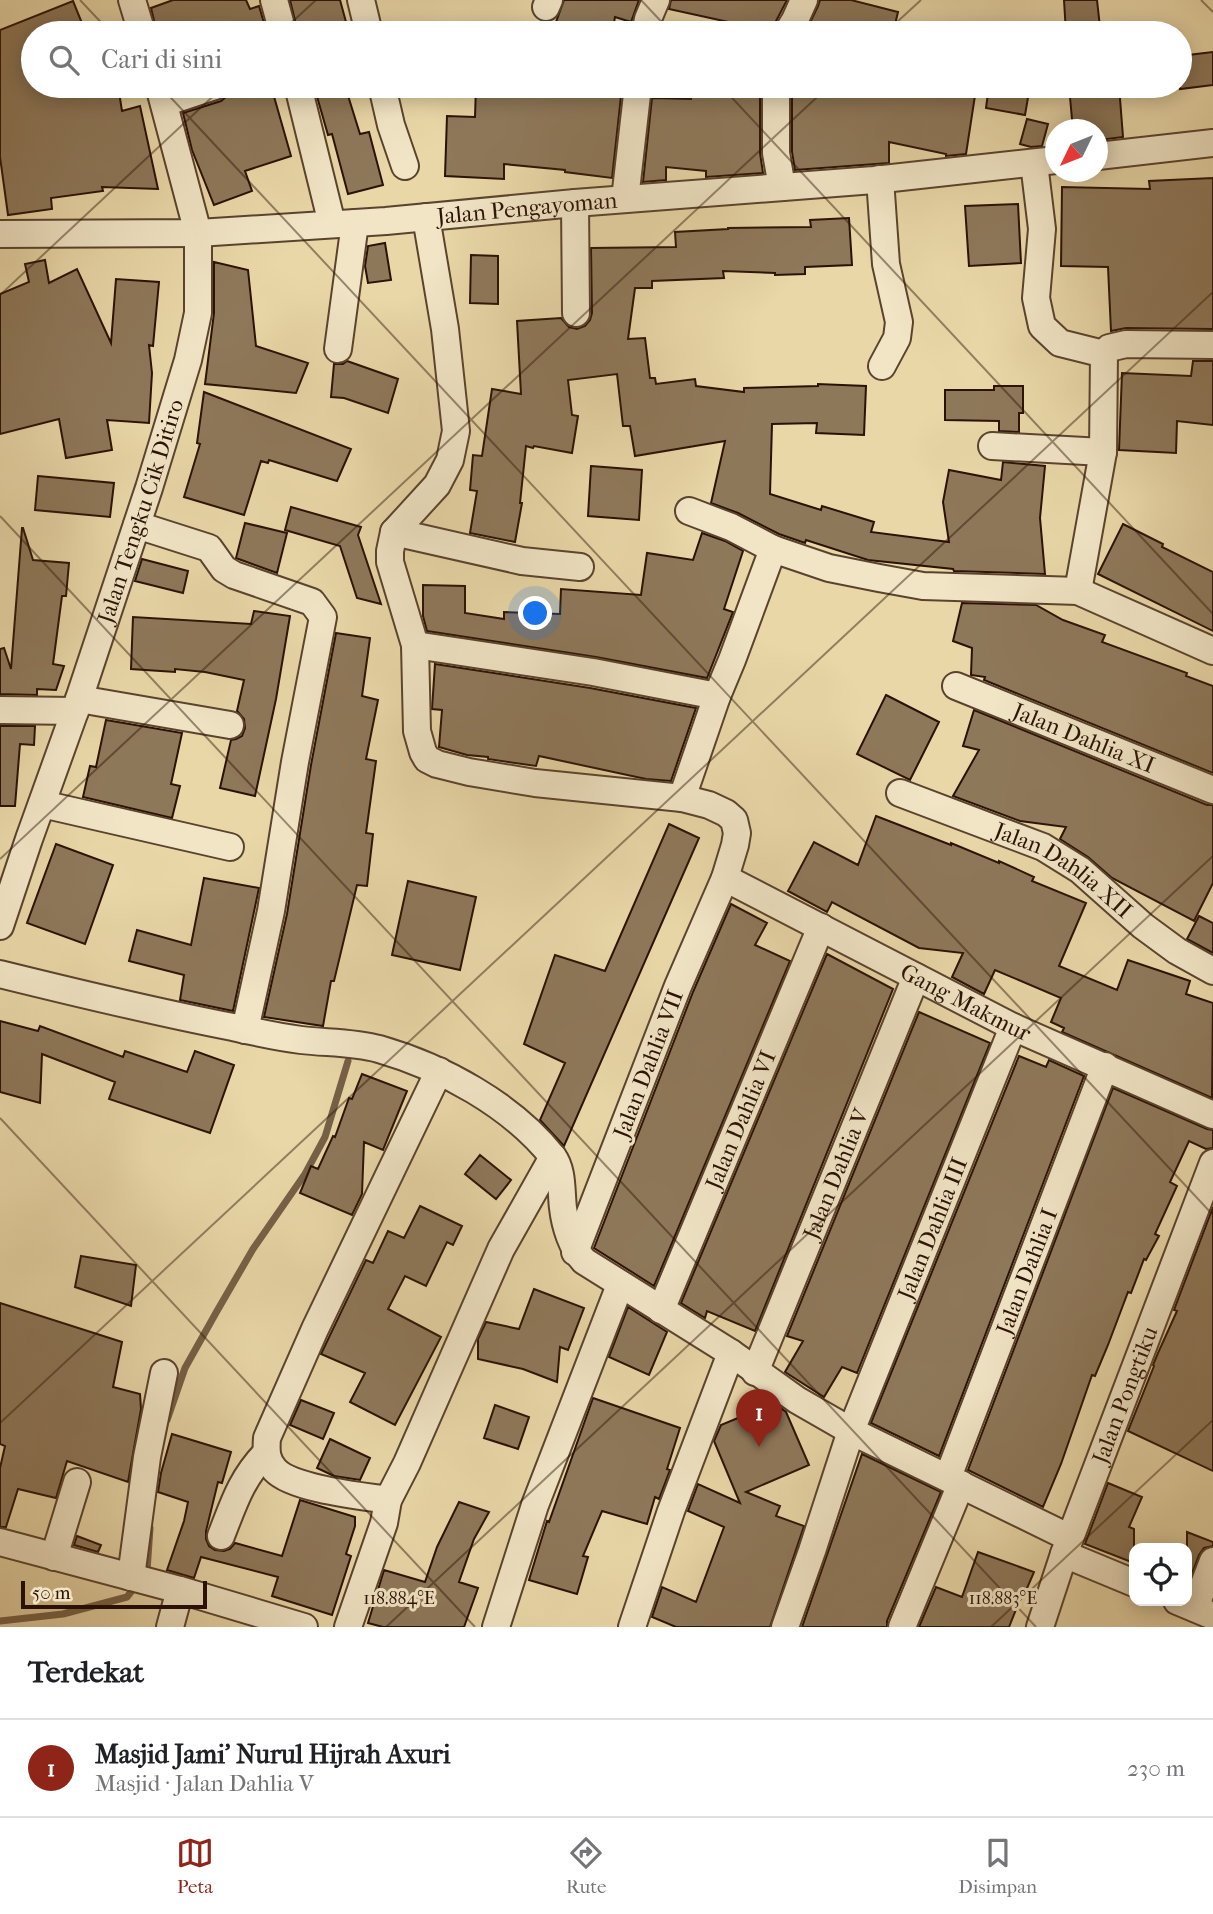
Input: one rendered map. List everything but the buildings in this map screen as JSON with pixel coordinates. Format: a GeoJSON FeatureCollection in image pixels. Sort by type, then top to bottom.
{"type":"FeatureCollection","features":[{"type":"Feature","properties":{"kind":"street"},"geometry":{"type":"LineString","coordinates":[[132,0],[138,21]]}},
{"type":"Feature","properties":{"kind":"street"},"geometry":{"type":"LineString","coordinates":[[274,0],[279,21]]}},
{"type":"Feature","properties":{"kind":"street"},"geometry":{"type":"LineString","coordinates":[[361,0],[366,21]]}},
{"type":"Feature","properties":{"kind":"street"},"geometry":{"type":"LineString","coordinates":[[648,21],[656,0]]}},
{"type":"Feature","properties":{"kind":"street"},"geometry":{"type":"LineString","coordinates":[[794,21],[804,0]]}},
{"type":"Feature","properties":{"kind":"street","name":"Jalan Tengku Cik Ditiro"},"geometry":{"type":"LineString","coordinates":[[0,926],[137,525],[188,360],[198,313],[198,233],[162,98]]}},
{"type":"Feature","properties":{"kind":"street"},"geometry":{"type":"LineString","coordinates":[[302,98],[344,223],[338,349]]}},
{"type":"Feature","properties":{"kind":"street"},"geometry":{"type":"LineString","coordinates":[[385,98],[405,166]]}},
{"type":"Feature","properties":{"kind":"street"},"geometry":{"type":"LineString","coordinates":[[625,200],[637,98]]}},
{"type":"Feature","properties":{"kind":"street"},"geometry":{"type":"LineString","coordinates":[[776,98],[776,153],[782,187]]}},
{"type":"Feature","properties":{"kind":"street"},"geometry":{"type":"LineString","coordinates":[[1108,155],[1213,143]]}},
{"type":"Feature","properties":{"kind":"street"},"geometry":{"type":"LineString","coordinates":[[1045,161],[1036,298],[1042,326],[1060,343],[1104,354]]}},
{"type":"Feature","properties":{"kind":"street","name":"Jalan Pengayoman"},"geometry":{"type":"LineString","coordinates":[[0,234],[198,233],[407,219],[880,179],[1045,161]]}},
{"type":"Feature","properties":{"kind":"street"},"geometry":{"type":"LineString","coordinates":[[880,179],[886,264],[899,323],[897,338],[882,366]]}},
{"type":"Feature","properties":{"kind":"street"},"geometry":{"type":"LineString","coordinates":[[575,203],[576,313]]}},
{"type":"Feature","properties":{"kind":"street"},"geometry":{"type":"LineString","coordinates":[[407,219],[445,329],[456,432],[450,460],[437,485],[394,532],[390,551],[390,562],[415,645],[417,731],[427,759],[469,772],[535,783],[682,798],[717,696],[773,549]]}},
{"type":"Feature","properties":{"kind":"street"},"geometry":{"type":"LineString","coordinates":[[1078,591],[1103,452],[1104,354],[1109,348],[1126,344],[1213,345]]}},
{"type":"Feature","properties":{"kind":"street"},"geometry":{"type":"LineString","coordinates":[[992,446],[1103,452]]}},
{"type":"Feature","properties":{"kind":"street"},"geometry":{"type":"LineString","coordinates":[[689,511],[731,527],[773,549],[829,568],[923,586],[1078,591],[1213,651]]}},
{"type":"Feature","properties":{"kind":"street"},"geometry":{"type":"LineString","coordinates":[[137,525],[209,548],[224,569],[234,575],[312,602],[323,617],[295,762],[271,911],[245,1030]]}},
{"type":"Feature","properties":{"kind":"street"},"geometry":{"type":"LineString","coordinates":[[394,532],[522,561],[580,567]]}},
{"type":"Feature","properties":{"kind":"street"},"geometry":{"type":"LineString","coordinates":[[415,645],[717,696]]}},
{"type":"Feature","properties":{"kind":"street","name":"Jalan Dahlia XI"},"geometry":{"type":"LineString","coordinates":[[956,685],[1213,790]]}},
{"type":"Feature","properties":{"kind":"street"},"geometry":{"type":"LineString","coordinates":[[0,710],[77,705],[230,725]]}},
{"type":"Feature","properties":{"kind":"street","name":"Jalan Dahlia XII"},"geometry":{"type":"LineString","coordinates":[[900,793],[1043,848],[1080,870],[1143,926],[1177,951],[1213,971]]}},
{"type":"Feature","properties":{"kind":"street","name":"Jalan Dahlia VII"},"geometry":{"type":"LineString","coordinates":[[575,1252],[736,845],[734,820],[726,813],[682,798]]}},
{"type":"Feature","properties":{"kind":"street"},"geometry":{"type":"LineString","coordinates":[[42,804],[230,847]]}},
{"type":"Feature","properties":{"kind":"street","name":"Gang Makmur"},"geometry":{"type":"LineString","coordinates":[[724,878],[1013,1027],[1213,1115]]}},
{"type":"Feature","properties":{"kind":"street","name":"Jalan Dahlia VI"},"geometry":{"type":"LineString","coordinates":[[661,1310],[821,927]]}},
{"type":"Feature","properties":{"kind":"street"},"geometry":{"type":"LineString","coordinates":[[0,974],[110,1002],[245,1030],[301,1040],[368,1047],[439,1071],[488,1099],[517,1121],[553,1157],[560,1174],[563,1212],[575,1252],[584,1261],[730,1353],[797,1400],[851,1431],[955,1481],[1129,1580]]}},
{"type":"Feature","properties":{"kind":"street","name":"Jalan Dahlia V"},"geometry":{"type":"LineString","coordinates":[[755,1372],[916,977]]}},
{"type":"Feature","properties":{"kind":"street","name":"Jalan Dahlia III"},"geometry":{"type":"LineString","coordinates":[[785,1627],[851,1431],[1013,1027]]}},
{"type":"Feature","properties":{"kind":"street","name":"Jalan Dahlia I"},"geometry":{"type":"LineString","coordinates":[[902,1627],[1105,1066]]}},
{"type":"Feature","properties":{"kind":"street"},"geometry":{"type":"LineString","coordinates":[[388,1500],[328,1491],[281,1474],[275,1470],[266,1453],[267,1438],[315,1329],[439,1071]]}},
{"type":"Feature","properties":{"kind":"street"},"geometry":{"type":"LineString","coordinates":[[348,1627],[384,1523],[388,1500],[407,1463],[501,1249],[553,1157]]}},
{"type":"Feature","properties":{"kind":"street","name":"Jalan Pongtiku"},"geometry":{"type":"LineString","coordinates":[[1040,1627],[1067,1546],[1213,1163]]}},
{"type":"Feature","properties":{"kind":"street"},"geometry":{"type":"LineString","coordinates":[[496,1627],[535,1505],[620,1285]]}},
{"type":"Feature","properties":{"kind":"street"},"geometry":{"type":"LineString","coordinates":[[632,1627],[671,1511],[730,1353]]}},
{"type":"Feature","properties":{"kind":"street"},"geometry":{"type":"LineString","coordinates":[[164,1373],[146,1457],[154,1583],[170,1627]]}},
{"type":"Feature","properties":{"kind":"street"},"geometry":{"type":"LineString","coordinates":[[221,1536],[247,1474],[266,1453]]}},
{"type":"Feature","properties":{"kind":"street"},"geometry":{"type":"LineString","coordinates":[[54,1556],[77,1482]]}},
{"type":"Feature","properties":{"kind":"street"},"geometry":{"type":"LineString","coordinates":[[0,1542],[304,1627]]}},
{"type":"Feature","properties":{"kind":"street"},"geometry":{"type":"LineString","coordinates":[[1195,1608],[1213,1561]]}},
{"type":"Feature","properties":{"kind":"waterway"},"geometry":{"type":"LineString","coordinates":[[167,1420],[185,1368],[253,1249],[305,1174],[325,1137],[348,1061]]}},
{"type":"Feature","properties":{"kind":"waterway"},"geometry":{"type":"LineString","coordinates":[[144,1575],[147,1571],[150,1528]]}},
{"type":"Feature","properties":{"kind":"waterway"},"geometry":{"type":"LineString","coordinates":[[0,1621],[63,1614],[127,1597],[137,1584]]}},
{"type":"Feature","properties":{"kind":"place","name":"Masjid Jami' Nurul Hijrah Axuri"},"geometry":{"type":"Point","coordinates":[759,1447]}}]}
